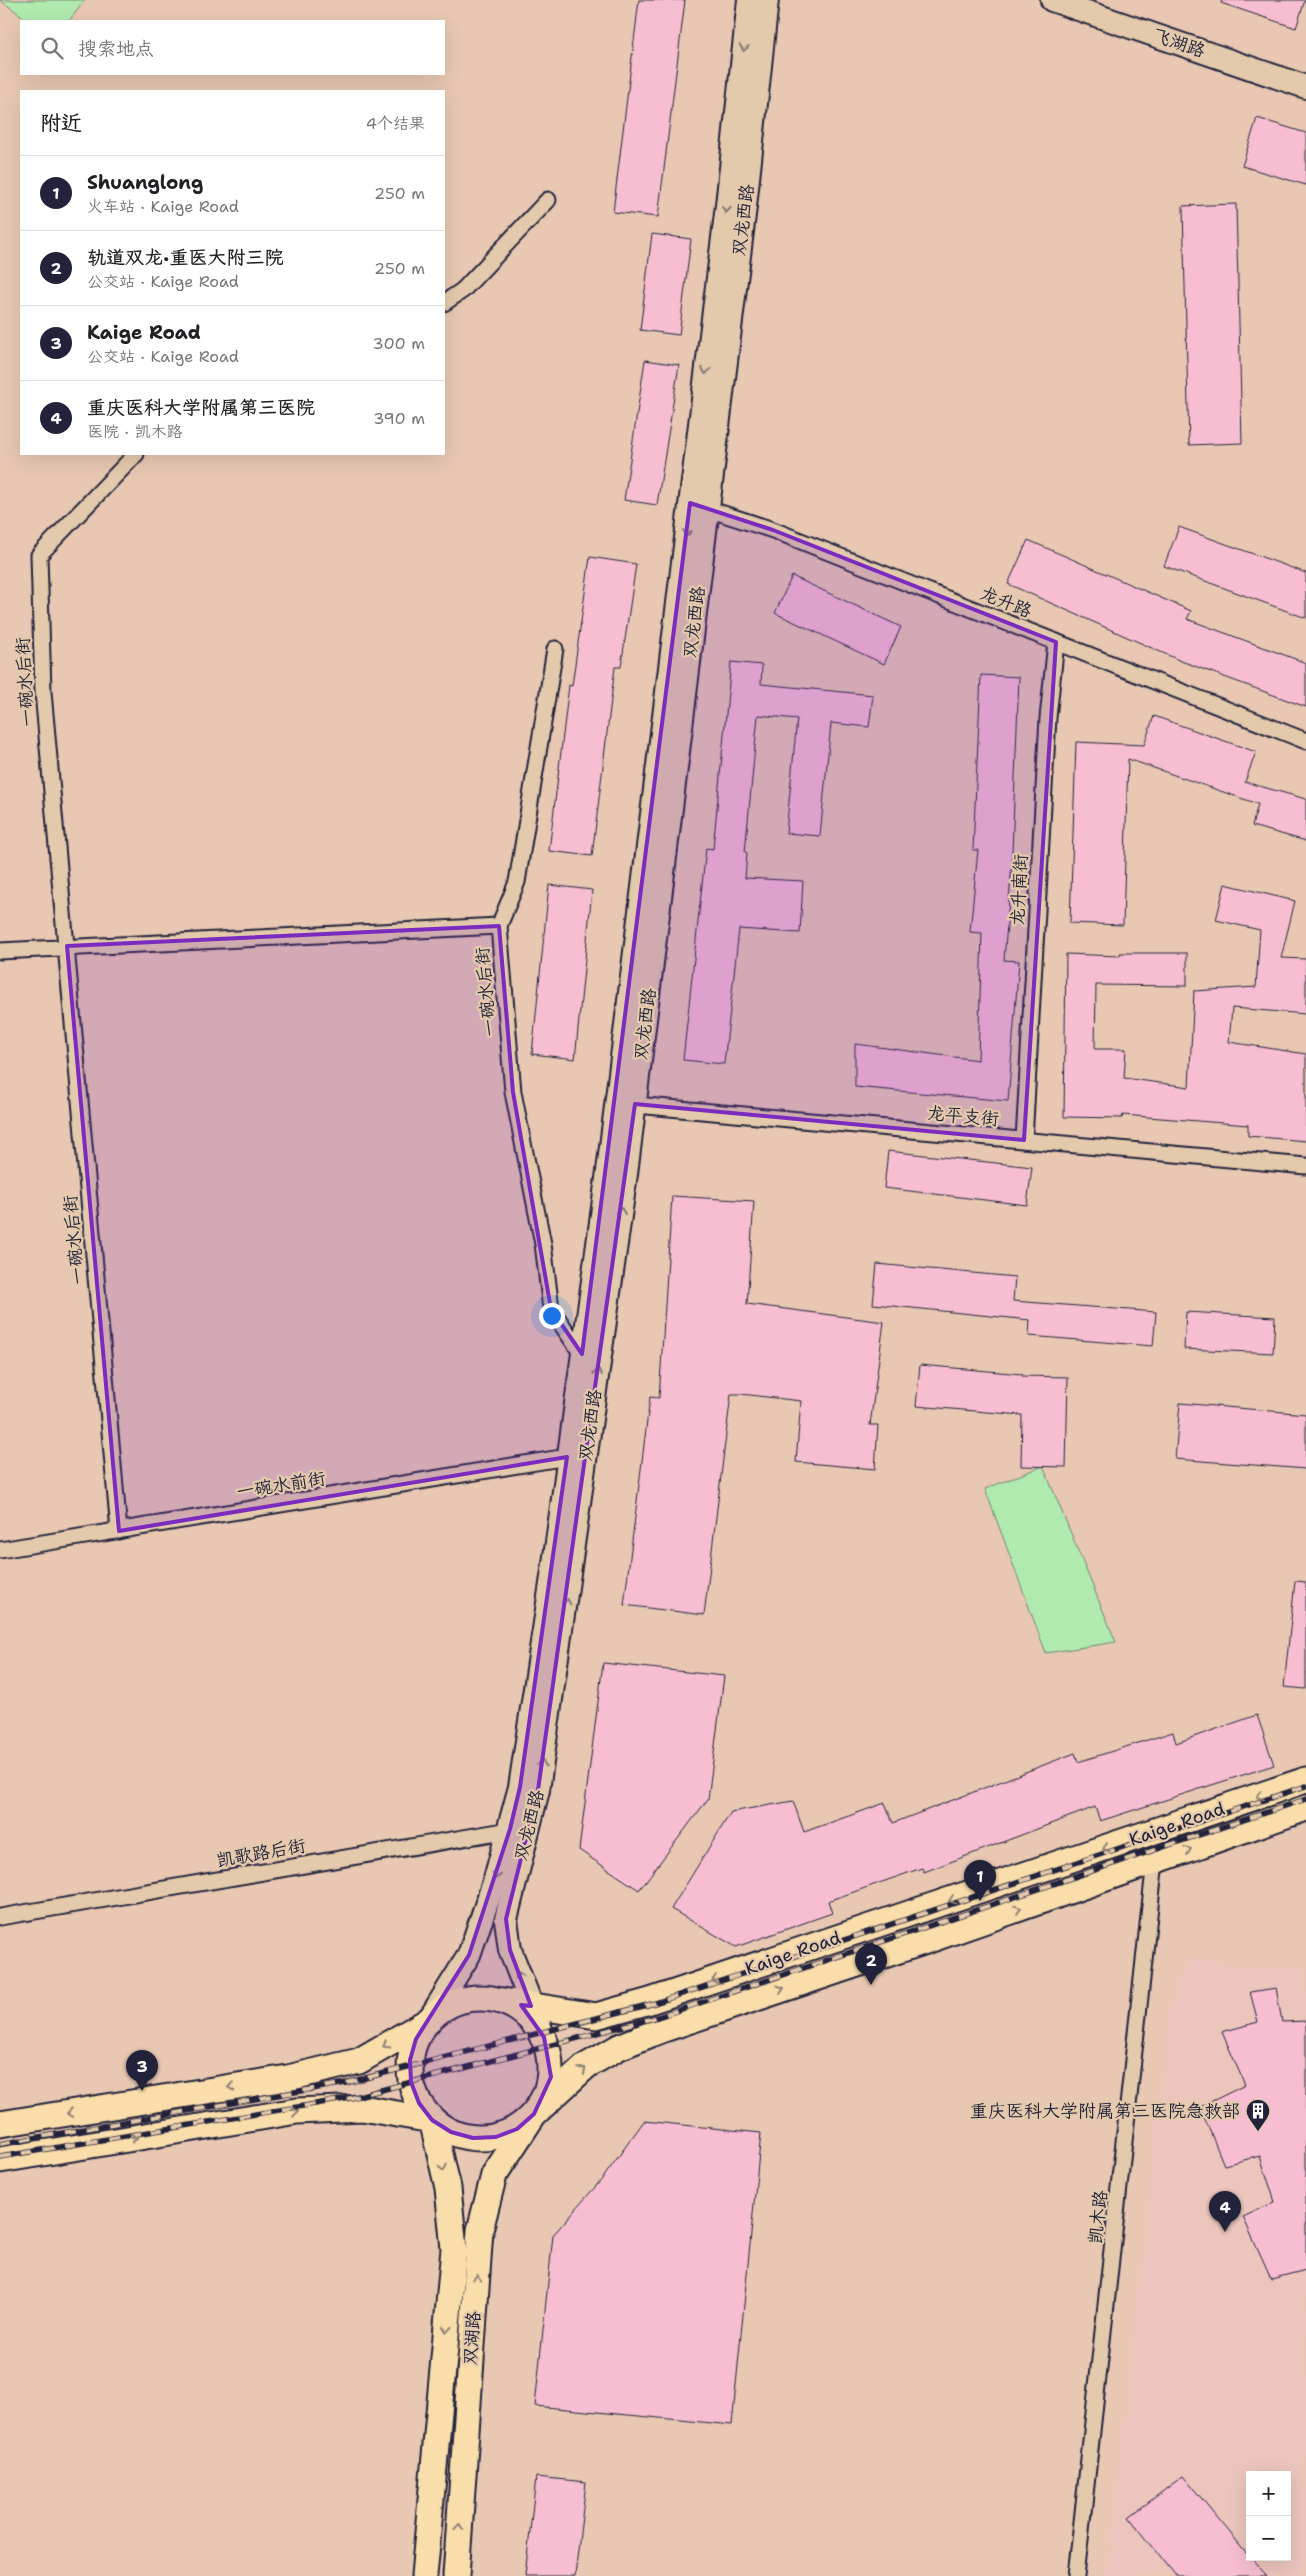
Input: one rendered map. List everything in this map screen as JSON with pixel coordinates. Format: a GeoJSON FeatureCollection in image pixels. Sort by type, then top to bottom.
{"type":"FeatureCollection","features":[{"type":"Feature","properties":{"kind":"main road","name":"双龙西路"},"geometry":{"type":"LineString","coordinates":[[428,2021],[469,1955],[519,1828],[538,1790],[572,1567],[699,506],[749,0]]}},
{"type":"Feature","properties":{"kind":"main road","name":"双龙西路"},"geometry":{"type":"LineString","coordinates":[[699,506],[745,207],[767,0]]}},
{"type":"Feature","properties":{"kind":"main road","name":"飞湖路"},"geometry":{"type":"LineString","coordinates":[[1052,0],[1306,86]]}},
{"type":"Feature","properties":{"kind":"main road","name":"双龙西路"},"geometry":{"type":"LineString","coordinates":[[544,2037],[510,1950],[506,1919],[519,1828],[520,1786],[554,1564],[582,1354],[626,1104]]}},
{"type":"Feature","properties":{"kind":"main road","name":"Kaige Road"},"geometry":{"type":"LineString","coordinates":[[503,2002],[596,2016],[650,2002],[1306,1780]]}},
{"type":"Feature","properties":{"kind":"main road","name":"Kaige Road"},"geometry":{"type":"LineString","coordinates":[[534,2114],[586,2066],[619,2047],[661,2030],[926,1941],[1306,1808]]}},
{"type":"Feature","properties":{"kind":"main road"},"geometry":{"type":"LineString","coordinates":[[0,2124],[288,2078],[359,2061],[428,2021],[444,2008],[462,2000],[483,1998],[503,2002],[526,2016],[544,2037],[550,2056],[550,2077],[545,2096],[534,2114],[517,2128],[488,2138],[473,2138],[451,2132],[432,2120],[418,2103],[411,2082],[410,2060],[416,2039],[428,2021]]}},
{"type":"Feature","properties":{"kind":"main road"},"geometry":{"type":"LineString","coordinates":[[0,2160],[297,2111],[362,2108],[432,2120]]}},
{"type":"Feature","properties":{"kind":"main road","name":"双湖路"},"geometry":{"type":"LineString","coordinates":[[456,2576],[480,2230],[494,2175],[534,2114]]}},
{"type":"Feature","properties":{"kind":"main road","name":"双湖路"},"geometry":{"type":"LineString","coordinates":[[424,2576],[454,2249],[448,2188],[432,2120]]}},
{"type":"Feature","properties":{"kind":"street"},"geometry":{"type":"LineString","coordinates":[[445,302],[463,290],[548,200]]}},
{"type":"Feature","properties":{"kind":"street","name":"一碗水后街"},"geometry":{"type":"LineString","coordinates":[[119,1531],[43,692],[39,555],[135,455]]}},
{"type":"Feature","properties":{"kind":"street","name":"龙升路"},"geometry":{"type":"LineString","coordinates":[[699,506],[773,530],[1306,741]]}},
{"type":"Feature","properties":{"kind":"street","name":"龙升南街"},"geometry":{"type":"LineString","coordinates":[[1024,1140],[1048,718],[1056,642]]}},
{"type":"Feature","properties":{"kind":"street"},"geometry":{"type":"LineString","coordinates":[[499,926],[517,882],[555,649]]}},
{"type":"Feature","properties":{"kind":"street","name":"一碗水后街"},"geometry":{"type":"LineString","coordinates":[[0,951],[67,946],[499,926],[514,1092],[543,1244],[551,1309],[582,1354]]}},
{"type":"Feature","properties":{"kind":"street","name":"龙平支街"},"geometry":{"type":"LineString","coordinates":[[626,1104],[1306,1166]]}},
{"type":"Feature","properties":{"kind":"street","name":"一碗水前街"},"geometry":{"type":"LineString","coordinates":[[0,1550],[567,1457]]}},
{"type":"Feature","properties":{"kind":"street","name":"凯歌路后街"},"geometry":{"type":"LineString","coordinates":[[0,1917],[519,1828]]}},
{"type":"Feature","properties":{"kind":"street","name":"凯木路"},"geometry":{"type":"LineString","coordinates":[[1076,2576],[1155,1861]]}},
{"type":"Feature","properties":{"kind":"highlighted area"},"geometry":{"type":"Polygon","coordinates":[[[690,503],[773,530],[1056,642],[1024,1140],[635,1104],[538,1790],[506,1919],[510,1950],[531,2006],[521,2005],[544,2037],[551,2077],[534,2114],[517,2129],[496,2137],[473,2138],[451,2132],[432,2120],[419,2103],[411,2082],[410,2060],[416,2039],[469,1955],[510,1829],[520,1787],[567,1457],[119,1531],[67,946],[499,926],[513,1092],[551,1309],[582,1354],[690,503]]]}},
{"type":"Feature","properties":{"kind":"shaded area"},"geometry":{"type":"Polygon","coordinates":[[[1192,1956],[1247,1967],[1306,1967],[1306,2576],[1105,2576],[1171,1989],[1192,1956]]]}},
{"type":"Feature","properties":{"kind":"green space"},"geometry":{"type":"Polygon","coordinates":[[[0,0],[85,0],[70,20],[28,20],[0,0]]]}},
{"type":"Feature","properties":{"kind":"green space"},"geometry":{"type":"Polygon","coordinates":[[[1043,1466],[1116,1642],[1046,1653],[985,1489],[1043,1466]]]}},
{"type":"Feature","properties":{"kind":"building"},"geometry":{"type":"Polygon","coordinates":[[[639,0],[685,0],[658,217],[613,212],[639,0]]]}},
{"type":"Feature","properties":{"kind":"building"},"geometry":{"type":"Polygon","coordinates":[[[1222,0],[1305,0],[1296,28],[1221,3],[1222,0]]]}},
{"type":"Feature","properties":{"kind":"building"},"geometry":{"type":"Polygon","coordinates":[[[1257,118],[1306,133],[1306,185],[1242,166],[1257,118]]]}},
{"type":"Feature","properties":{"kind":"building"},"geometry":{"type":"Polygon","coordinates":[[[1236,204],[1242,443],[1189,445],[1183,206],[1236,204]]]}},
{"type":"Feature","properties":{"kind":"building"},"geometry":{"type":"Polygon","coordinates":[[[652,234],[691,239],[679,335],[640,330],[652,234]]]}},
{"type":"Feature","properties":{"kind":"building"},"geometry":{"type":"Polygon","coordinates":[[[645,360],[679,365],[657,505],[624,500],[645,360]]]}},
{"type":"Feature","properties":{"kind":"building"},"geometry":{"type":"Polygon","coordinates":[[[1179,527],[1306,573],[1306,618],[1164,566],[1179,527]]]}},
{"type":"Feature","properties":{"kind":"building"},"geometry":{"type":"Polygon","coordinates":[[[1028,540],[1191,611],[1187,619],[1306,663],[1306,707],[1181,661],[1008,584],[1028,540]]]}},
{"type":"Feature","properties":{"kind":"building"},"geometry":{"type":"Polygon","coordinates":[[[590,557],[636,564],[621,667],[615,667],[592,856],[549,851],[569,685],[572,686],[590,557]]]}},
{"type":"Feature","properties":{"kind":"building"},"geometry":{"type":"Polygon","coordinates":[[[792,576],[901,627],[884,664],[775,613],[792,576]]]}},
{"type":"Feature","properties":{"kind":"building"},"geometry":{"type":"Polygon","coordinates":[[[731,662],[762,665],[761,684],[873,695],[869,727],[831,723],[820,836],[786,833],[797,719],[758,715],[745,852],[747,853],[745,878],[803,881],[800,933],[739,929],[724,1064],[683,1060],[706,848],[713,849],[731,662]]]}},
{"type":"Feature","properties":{"kind":"building"},"geometry":{"type":"Polygon","coordinates":[[[981,675],[1019,677],[1011,876],[1004,960],[1019,961],[1008,1101],[855,1087],[855,1044],[978,1060],[982,933],[970,932],[978,850],[973,850],[981,675]]]}},
{"type":"Feature","properties":{"kind":"building"},"geometry":{"type":"Polygon","coordinates":[[[1154,716],[1256,752],[1245,782],[1306,799],[1306,841],[1252,826],[1258,804],[1128,759],[1123,925],[1070,923],[1076,742],[1144,745],[1154,716]]]}},
{"type":"Feature","properties":{"kind":"building"},"geometry":{"type":"Polygon","coordinates":[[[1225,884],[1295,901],[1281,958],[1306,959],[1306,1014],[1232,1008],[1229,1042],[1306,1054],[1306,1141],[1248,1136],[1248,1125],[1123,1115],[1122,1118],[1064,1117],[1066,954],[1120,956],[1120,953],[1187,953],[1187,986],[1096,985],[1095,1049],[1126,1049],[1124,1078],[1189,1087],[1194,991],[1256,987],[1260,930],[1216,920],[1225,884]]]}},
{"type":"Feature","properties":{"kind":"building"},"geometry":{"type":"Polygon","coordinates":[[[549,885],[592,890],[575,1059],[532,1054],[549,885]]]}},
{"type":"Feature","properties":{"kind":"building"},"geometry":{"type":"Polygon","coordinates":[[[888,1151],[1032,1167],[1027,1205],[884,1188],[888,1151]]]}},
{"type":"Feature","properties":{"kind":"building"},"geometry":{"type":"Polygon","coordinates":[[[672,1196],[754,1201],[747,1304],[884,1322],[870,1425],[878,1425],[875,1469],[796,1462],[801,1401],[731,1394],[704,1615],[624,1605],[650,1397],[659,1398],[672,1196]]]}},
{"type":"Feature","properties":{"kind":"building"},"geometry":{"type":"Polygon","coordinates":[[[877,1264],[1015,1277],[1013,1301],[1156,1312],[1153,1346],[1029,1336],[1030,1320],[873,1304],[877,1264]]]}},
{"type":"Feature","properties":{"kind":"building"},"geometry":{"type":"Polygon","coordinates":[[[1186,1312],[1275,1317],[1273,1353],[1184,1349],[1186,1312]]]}},
{"type":"Feature","properties":{"kind":"building"},"geometry":{"type":"Polygon","coordinates":[[[920,1365],[1022,1374],[1022,1376],[1068,1377],[1066,1467],[1021,1466],[1022,1415],[916,1406],[920,1365]]]}},
{"type":"Feature","properties":{"kind":"building"},"geometry":{"type":"Polygon","coordinates":[[[1180,1403],[1306,1414],[1306,1469],[1175,1459],[1180,1403]]]}},
{"type":"Feature","properties":{"kind":"building"},"geometry":{"type":"Polygon","coordinates":[[[1295,1581],[1306,1582],[1306,1689],[1284,1687],[1295,1581]]]}},
{"type":"Feature","properties":{"kind":"building"},"geometry":{"type":"Polygon","coordinates":[[[603,1663],[724,1676],[708,1799],[639,1890],[579,1850],[603,1663]]]}},
{"type":"Feature","properties":{"kind":"building"},"geometry":{"type":"Polygon","coordinates":[[[1257,1715],[1274,1765],[1100,1821],[1095,1807],[924,1872],[922,1868],[828,1901],[832,1913],[736,1947],[671,1909],[731,1812],[793,1801],[804,1832],[885,1803],[893,1823],[1075,1753],[1078,1762],[1173,1732],[1176,1743],[1257,1715]]]}},
{"type":"Feature","properties":{"kind":"building","name":"重庆医科大学附属第三医院急救部"},"geometry":{"type":"Polygon","coordinates":[[[1276,1988],[1282,2022],[1306,2021],[1306,2270],[1271,2279],[1243,2217],[1275,2202],[1260,2156],[1224,2165],[1200,2107],[1245,2085],[1222,2032],[1258,2022],[1250,1992],[1276,1988]]]}},
{"type":"Feature","properties":{"kind":"building"},"geometry":{"type":"Polygon","coordinates":[[[644,2121],[761,2133],[732,2425],[535,2406],[553,2235],[603,2178],[644,2121]]]}},
{"type":"Feature","properties":{"kind":"building"},"geometry":{"type":"Polygon","coordinates":[[[1183,2476],[1246,2552],[1246,2561],[1254,2561],[1267,2576],[1176,2576],[1129,2517],[1183,2476]]]}},
{"type":"Feature","properties":{"kind":"building"},"geometry":{"type":"Polygon","coordinates":[[[536,2477],[586,2482],[575,2576],[525,2576],[536,2477]]]}},
{"type":"Feature","properties":{"kind":"railway"},"geometry":{"type":"LineString","coordinates":[[0,2144],[346,2083],[655,2003],[1306,1786]]}},
{"type":"Feature","properties":{"kind":"railway"},"geometry":{"type":"LineString","coordinates":[[0,2157],[351,2098],[658,2017],[1306,1799]]}},
{"type":"Feature","properties":{"kind":"place","name":"Shuanglong"},"geometry":{"type":"Point","coordinates":[980,1901]}},
{"type":"Feature","properties":{"kind":"place","name":"轨道双龙·重医大附三院"},"geometry":{"type":"Point","coordinates":[871,1985]}},
{"type":"Feature","properties":{"kind":"place","name":"Kaige Road"},"geometry":{"type":"Point","coordinates":[142,2091]}},
{"type":"Feature","properties":{"kind":"place","name":"重庆医科大学附属第三医院急救部"},"geometry":{"type":"Point","coordinates":[1258,2132]}},
{"type":"Feature","properties":{"kind":"place","name":"重庆医科大学附属第三医院"},"geometry":{"type":"Point","coordinates":[1225,2232]}}]}
